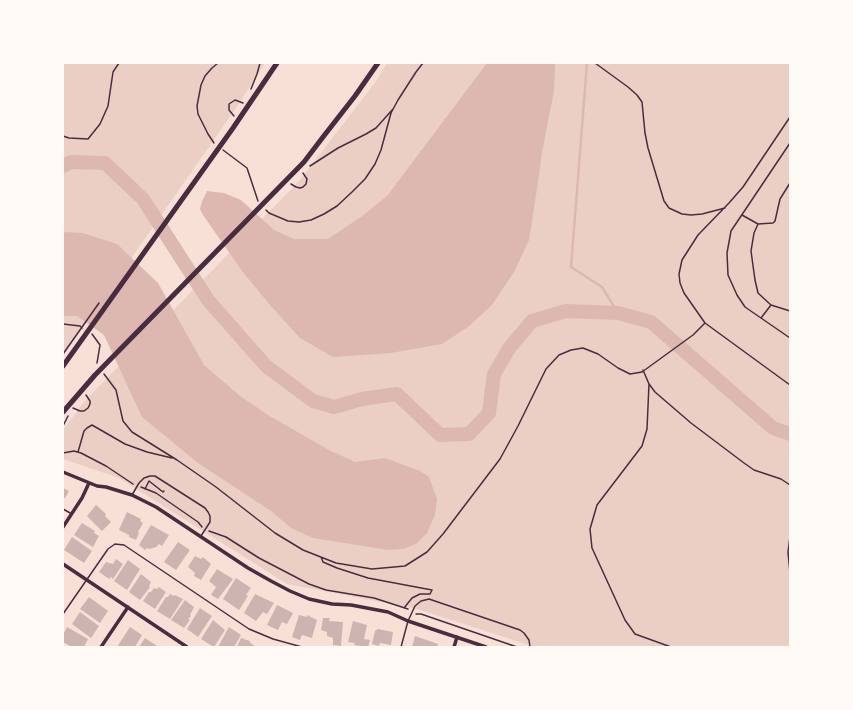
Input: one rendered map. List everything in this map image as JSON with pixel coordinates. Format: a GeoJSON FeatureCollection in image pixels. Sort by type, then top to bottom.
{"type":"FeatureCollection","features":[{"type":"Feature","properties":{"kind":"main road"},"geometry":{"type":"LineString","coordinates":[[63,366],[233,128],[277,63]]}},
{"type":"Feature","properties":{"kind":"main road"},"geometry":{"type":"LineString","coordinates":[[64,411],[95,375],[304,162],[355,96],[378,63]]}},
{"type":"Feature","properties":{"kind":"street"},"geometry":{"type":"LineString","coordinates":[[63,472],[89,483],[132,495],[156,507],[259,574],[290,591],[309,599],[388,612],[408,621],[486,647]]}},
{"type":"Feature","properties":{"kind":"street"},"geometry":{"type":"LineString","coordinates":[[63,527],[82,498],[89,483]]}},
{"type":"Feature","properties":{"kind":"street"},"geometry":{"type":"LineString","coordinates":[[63,564],[187,647]]}},
{"type":"Feature","properties":{"kind":"street"},"geometry":{"type":"LineString","coordinates":[[101,647],[128,607]]}},
{"type":"Feature","properties":{"kind":"street"},"geometry":{"type":"LineString","coordinates":[[454,647],[457,637]]}},
{"type":"Feature","properties":{"kind":"lane"},"geometry":{"type":"LineString","coordinates":[[790,143],[731,231],[727,252],[728,275],[737,295],[746,307],[760,319],[790,338]]}},
{"type":"Feature","properties":{"kind":"lane"},"geometry":{"type":"LineString","coordinates":[[742,214],[758,224],[773,223],[775,221],[780,199],[790,183]]}},
{"type":"Feature","properties":{"kind":"lane"},"geometry":{"type":"LineString","coordinates":[[758,224],[754,233],[751,251],[758,293],[771,305],[790,311]]}},
{"type":"Feature","properties":{"kind":"lane"},"geometry":{"type":"LineString","coordinates":[[760,319],[771,305]]}},
{"type":"Feature","properties":{"kind":"lane"},"geometry":{"type":"LineString","coordinates":[[132,495],[144,478],[156,476],[205,508],[210,516],[210,522],[201,536]]}},
{"type":"Feature","properties":{"kind":"lane"},"geometry":{"type":"LineString","coordinates":[[63,509],[72,514]]}},
{"type":"Feature","properties":{"kind":"lane"},"geometry":{"type":"LineString","coordinates":[[63,614],[108,549],[115,544],[124,545],[249,630],[273,640],[302,647]]}},
{"type":"Feature","properties":{"kind":"lane"},"geometry":{"type":"LineString","coordinates":[[401,647],[408,621],[415,606],[421,601],[429,599],[520,630],[529,640],[530,647]]}},
{"type":"Feature","properties":{"kind":"path"},"geometry":{"type":"LineString","coordinates":[[63,136],[69,138],[88,139],[100,124],[108,106],[114,72],[120,63]]}},
{"type":"Feature","properties":{"kind":"path"},"geometry":{"type":"LineString","coordinates":[[217,145],[208,134],[198,114],[197,106],[201,85],[212,68],[218,63]]}},
{"type":"Feature","properties":{"kind":"path"},"geometry":{"type":"LineString","coordinates":[[250,90],[260,63]]}},
{"type":"Feature","properties":{"kind":"path"},"geometry":{"type":"LineString","coordinates":[[308,168],[316,161],[376,128],[393,109],[408,83],[423,63]]}},
{"type":"Feature","properties":{"kind":"path"},"geometry":{"type":"LineString","coordinates":[[595,63],[628,87],[642,102],[644,133],[664,201],[669,208],[682,214],[691,215],[725,208]]}},
{"type":"Feature","properties":{"kind":"path"},"geometry":{"type":"LineString","coordinates":[[231,120],[234,116],[229,110],[229,104],[235,100],[243,104]]}},
{"type":"Feature","properties":{"kind":"path"},"geometry":{"type":"LineString","coordinates":[[264,208],[269,213],[278,217],[288,221],[298,222],[311,220],[337,206],[365,179],[374,164],[381,150],[393,109]]}},
{"type":"Feature","properties":{"kind":"path"},"geometry":{"type":"LineString","coordinates":[[222,149],[247,168],[258,202]]}},
{"type":"Feature","properties":{"kind":"path"},"geometry":{"type":"LineString","coordinates":[[295,180],[291,184],[296,187],[303,187],[306,184],[307,179],[302,172],[298,176]]}},
{"type":"Feature","properties":{"kind":"path"},"geometry":{"type":"LineString","coordinates":[[63,324],[80,326],[84,329]]}},
{"type":"Feature","properties":{"kind":"path"},"geometry":{"type":"LineString","coordinates":[[104,374],[116,390],[123,421],[132,432],[176,459],[216,487],[275,533],[303,550],[336,563],[372,569],[405,566],[427,552],[443,534],[500,459],[546,369],[559,355],[571,350],[584,348],[598,354],[618,368],[630,374],[644,370],[706,324]]}},
{"type":"Feature","properties":{"kind":"path"},"geometry":{"type":"LineString","coordinates":[[89,332],[100,345],[97,363],[100,368]]}},
{"type":"Feature","properties":{"kind":"path"},"geometry":{"type":"LineString","coordinates":[[63,354],[66,349]]}},
{"type":"Feature","properties":{"kind":"path"},"geometry":{"type":"LineString","coordinates":[[644,370],[649,384],[655,392],[691,423],[754,470],[781,479],[790,485]]}},
{"type":"Feature","properties":{"kind":"path"},"geometry":{"type":"LineString","coordinates":[[649,384],[647,429],[642,446],[597,505],[590,529],[592,548],[625,620],[635,634],[671,647]]}},
{"type":"Feature","properties":{"kind":"path"},"geometry":{"type":"LineString","coordinates":[[73,408],[80,411],[84,411],[88,408],[90,401],[85,394]]}},
{"type":"Feature","properties":{"kind":"path"},"geometry":{"type":"LineString","coordinates":[[78,452],[84,431],[92,425],[125,444],[147,452],[176,459]]}},
{"type":"Feature","properties":{"kind":"path"},"geometry":{"type":"LineString","coordinates":[[63,453],[78,452],[97,461],[131,483],[156,493],[198,522],[200,526],[226,537],[259,558],[309,584],[326,590],[374,598],[517,647]]}},
{"type":"Feature","properties":{"kind":"path"},"geometry":{"type":"LineString","coordinates":[[145,489],[149,481],[158,487],[157,488],[163,492],[164,491]]}},
{"type":"Feature","properties":{"kind":"path"},"geometry":{"type":"LineString","coordinates":[[790,537],[788,552],[790,573]]}},
{"type":"Feature","properties":{"kind":"path"},"geometry":{"type":"LineString","coordinates":[[320,557],[323,562],[351,573],[388,582],[432,590],[430,594],[420,594],[412,598],[404,608]]}},
{"type":"Feature","properties":{"kind":"shaded area"},"geometry":{"type":"Polygon","coordinates":[[[63,63],[265,63],[236,108],[63,356],[63,63]]]}},
{"type":"Feature","properties":{"kind":"shaded area"},"geometry":{"type":"Polygon","coordinates":[[[387,63],[790,63],[790,647],[535,647],[417,609],[287,584],[119,478],[63,459],[63,430],[84,402],[300,180],[377,80],[387,63]]]}},
{"type":"Feature","properties":{"kind":"shaded area"},"geometry":{"type":"Polygon","coordinates":[[[487,63],[555,63],[554,91],[542,152],[529,240],[514,272],[492,305],[468,327],[442,344],[391,353],[333,357],[300,338],[242,271],[203,215],[200,209],[207,191],[224,193],[241,200],[274,230],[294,239],[328,239],[361,217],[387,196],[487,63]]]}},
{"type":"Feature","properties":{"kind":"shaded area"},"geometry":{"type":"Polygon","coordinates":[[[63,232],[83,233],[117,244],[158,283],[204,365],[240,396],[268,415],[329,450],[355,462],[385,458],[420,471],[429,477],[437,499],[435,515],[427,533],[416,544],[403,549],[388,550],[313,538],[291,528],[271,511],[198,463],[142,417],[104,335],[77,316],[63,316],[63,232]]]}},
{"type":"Feature","properties":{"kind":"building"},"geometry":{"type":"Polygon","coordinates":[[[63,488],[69,491],[65,498],[63,497],[63,488]]]}},
{"type":"Feature","properties":{"kind":"building"},"geometry":{"type":"Polygon","coordinates":[[[96,505],[106,514],[105,516],[111,522],[102,531],[87,516],[96,505]]]}},
{"type":"Feature","properties":{"kind":"building"},"geometry":{"type":"Polygon","coordinates":[[[127,512],[141,519],[140,521],[143,523],[136,540],[119,530],[127,512]]]}},
{"type":"Feature","properties":{"kind":"building"},"geometry":{"type":"Polygon","coordinates":[[[82,523],[95,531],[94,533],[99,536],[93,547],[74,535],[82,523]]]}},
{"type":"Feature","properties":{"kind":"building"},"geometry":{"type":"Polygon","coordinates":[[[151,525],[169,535],[162,546],[159,544],[156,547],[149,549],[147,548],[145,550],[139,545],[151,525]]]}},
{"type":"Feature","properties":{"kind":"building"},"geometry":{"type":"Polygon","coordinates":[[[72,537],[92,551],[84,563],[64,550],[72,537]]]}},
{"type":"Feature","properties":{"kind":"building"},"geometry":{"type":"Polygon","coordinates":[[[178,542],[190,550],[176,570],[164,562],[178,542]]]}},
{"type":"Feature","properties":{"kind":"building"},"geometry":{"type":"Polygon","coordinates":[[[195,556],[201,559],[203,557],[211,564],[201,580],[194,576],[195,573],[188,567],[195,556]]]}},
{"type":"Feature","properties":{"kind":"building"},"geometry":{"type":"Polygon","coordinates":[[[116,559],[123,564],[113,579],[111,577],[109,579],[99,572],[106,562],[113,564],[116,559]]]}},
{"type":"Feature","properties":{"kind":"building"},"geometry":{"type":"Polygon","coordinates":[[[128,560],[140,569],[127,590],[114,581],[128,560]]]}},
{"type":"Feature","properties":{"kind":"building"},"geometry":{"type":"Polygon","coordinates":[[[217,569],[233,579],[218,599],[211,595],[216,587],[209,581],[217,569]]]}},
{"type":"Feature","properties":{"kind":"building"},"geometry":{"type":"Polygon","coordinates":[[[141,574],[151,582],[150,587],[140,600],[129,592],[141,574]]]}},
{"type":"Feature","properties":{"kind":"building"},"geometry":{"type":"Polygon","coordinates":[[[236,578],[251,588],[239,610],[223,599],[236,578]]]}},
{"type":"Feature","properties":{"kind":"building"},"geometry":{"type":"Polygon","coordinates":[[[159,587],[166,592],[155,609],[143,601],[149,592],[151,592],[154,588],[157,589],[159,587]]]}},
{"type":"Feature","properties":{"kind":"building"},"geometry":{"type":"Polygon","coordinates":[[[170,594],[183,599],[170,619],[157,611],[166,597],[170,594]]]}},
{"type":"Feature","properties":{"kind":"building"},"geometry":{"type":"Polygon","coordinates":[[[255,594],[274,603],[267,614],[263,612],[256,621],[244,613],[255,594]]]}},
{"type":"Feature","properties":{"kind":"building"},"geometry":{"type":"Polygon","coordinates":[[[89,597],[108,611],[100,623],[80,609],[89,597]]]}},
{"type":"Feature","properties":{"kind":"building"},"geometry":{"type":"Polygon","coordinates":[[[185,600],[194,607],[190,615],[191,616],[188,619],[190,620],[184,628],[171,620],[185,600]]]}},
{"type":"Feature","properties":{"kind":"building"},"geometry":{"type":"Polygon","coordinates":[[[277,605],[293,613],[287,624],[282,622],[278,630],[267,625],[277,605]]]}},
{"type":"Feature","properties":{"kind":"building"},"geometry":{"type":"Polygon","coordinates":[[[200,608],[212,616],[198,637],[187,629],[200,608]]]}},
{"type":"Feature","properties":{"kind":"building"},"geometry":{"type":"Polygon","coordinates":[[[80,612],[99,626],[91,638],[72,624],[80,612]]]}},
{"type":"Feature","properties":{"kind":"building"},"geometry":{"type":"Polygon","coordinates":[[[299,615],[307,617],[307,615],[317,620],[312,638],[302,635],[300,640],[292,637],[299,615]]]}},
{"type":"Feature","properties":{"kind":"building"},"geometry":{"type":"Polygon","coordinates":[[[323,618],[330,618],[329,621],[343,622],[341,646],[333,645],[333,638],[327,636],[327,632],[321,630],[323,618]]]}},
{"type":"Feature","properties":{"kind":"building"},"geometry":{"type":"Polygon","coordinates":[[[213,620],[225,630],[214,647],[201,639],[213,620]]]}},
{"type":"Feature","properties":{"kind":"building"},"geometry":{"type":"Polygon","coordinates":[[[353,621],[367,625],[364,639],[370,640],[368,647],[354,645],[355,643],[348,642],[353,621]]]}},
{"type":"Feature","properties":{"kind":"building"},"geometry":{"type":"Polygon","coordinates":[[[67,627],[88,639],[84,647],[72,647],[63,642],[63,635],[67,627]]]}},
{"type":"Feature","properties":{"kind":"building"},"geometry":{"type":"Polygon","coordinates":[[[130,627],[142,635],[135,647],[117,647],[130,627]]]}},
{"type":"Feature","properties":{"kind":"building"},"geometry":{"type":"Polygon","coordinates":[[[229,627],[241,635],[234,647],[218,647],[229,627]]]}},
{"type":"Feature","properties":{"kind":"building"},"geometry":{"type":"Polygon","coordinates":[[[378,629],[393,632],[391,645],[380,643],[379,646],[372,644],[375,631],[378,629]]]}},
{"type":"Feature","properties":{"kind":"building"},"geometry":{"type":"Polygon","coordinates":[[[415,636],[438,644],[437,647],[412,647],[415,636]]]}},
{"type":"Feature","properties":{"kind":"building"},"geometry":{"type":"Polygon","coordinates":[[[145,638],[157,646],[139,647],[145,638]]]}},
{"type":"Feature","properties":{"kind":"building"},"geometry":{"type":"Polygon","coordinates":[[[241,638],[250,641],[250,643],[254,645],[253,647],[237,647],[241,638]]]}},
{"type":"Feature","properties":{"kind":"waterway"},"geometry":{"type":"LineString","coordinates":[[587,63],[571,267],[602,287],[618,313]]}},
{"type":"Feature","properties":{"kind":"waterway"},"geometry":{"type":"LineString","coordinates":[[63,166],[71,162],[105,163],[143,199],[208,300],[266,366],[313,401],[334,407],[362,399],[397,394],[440,435],[469,434],[489,413],[494,374],[510,347],[532,321],[566,311],[618,313],[651,322],[773,428],[790,434]]}}]}
